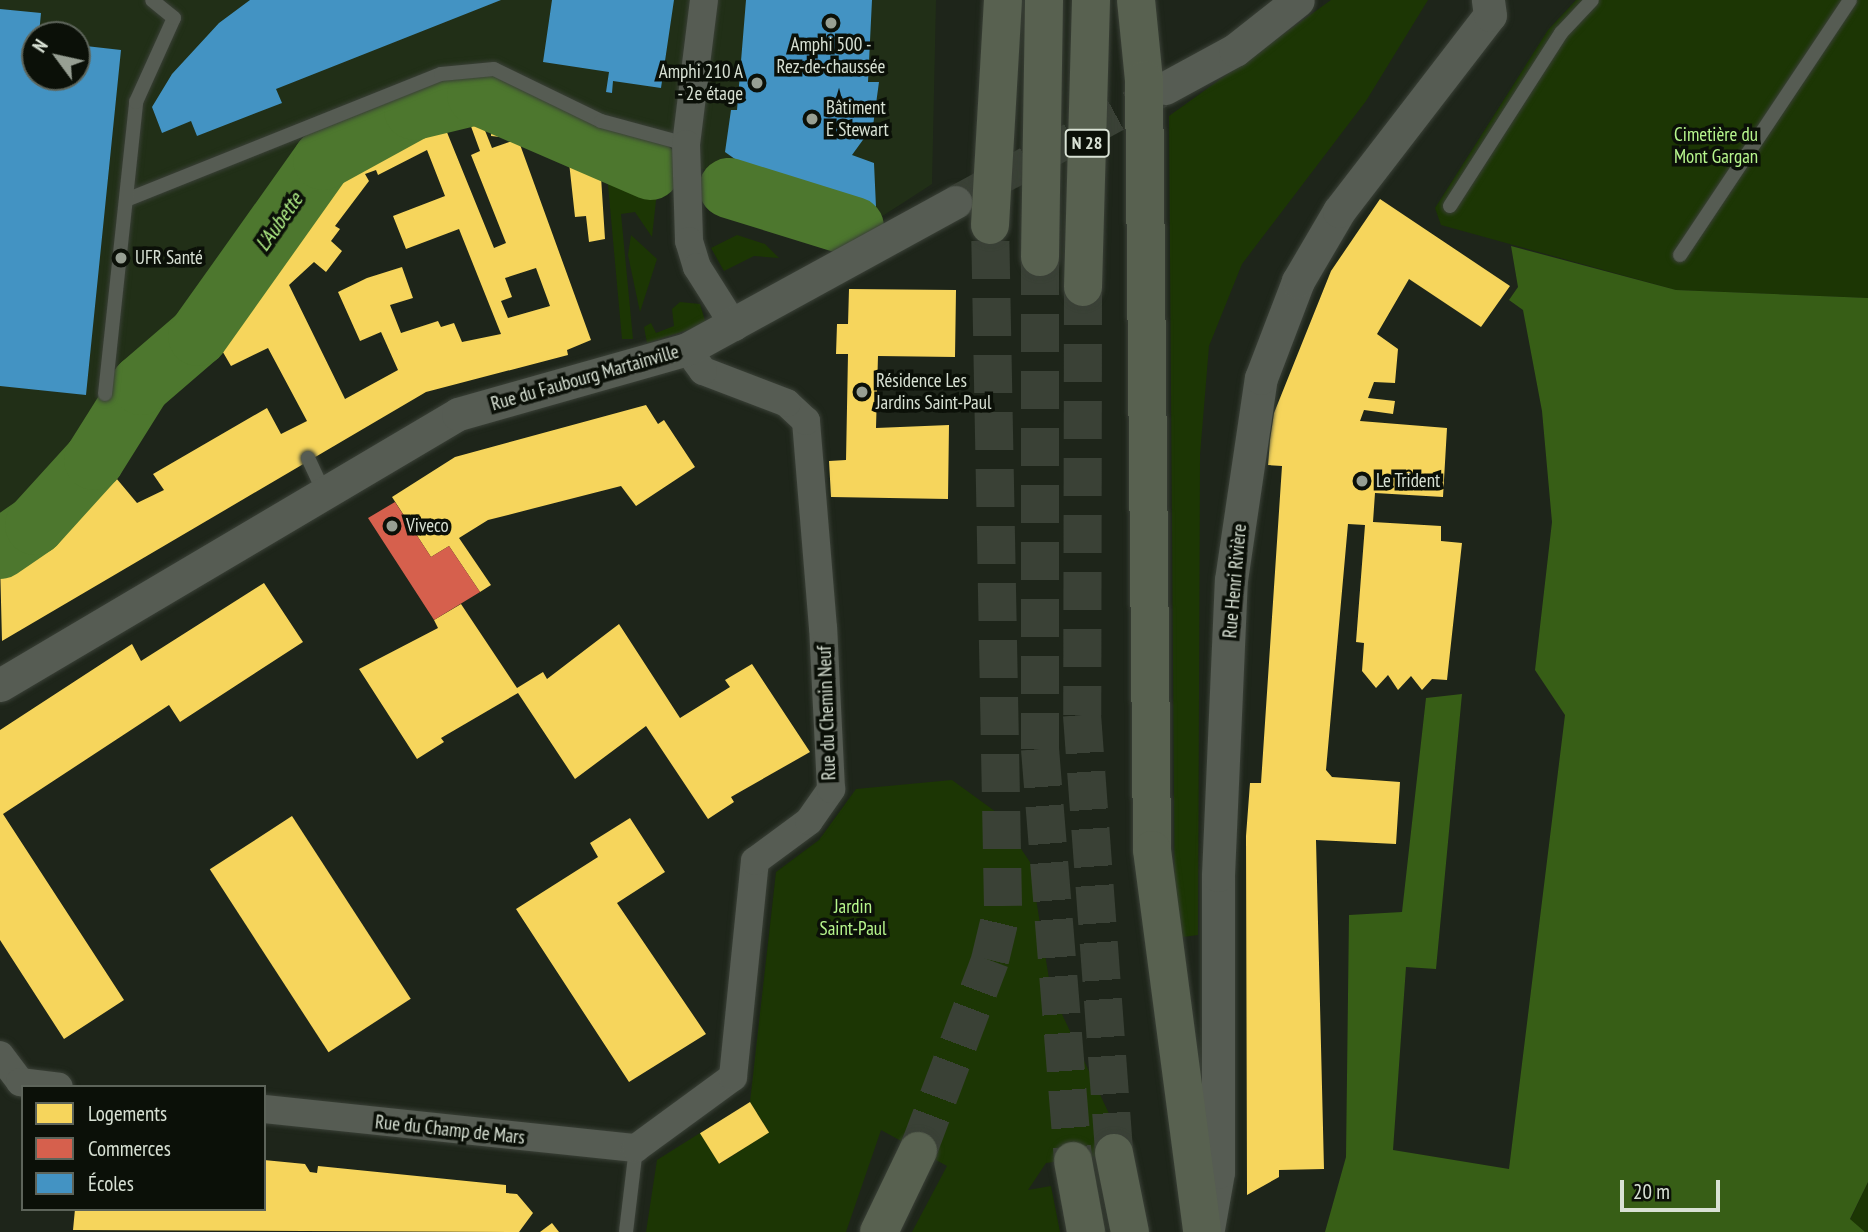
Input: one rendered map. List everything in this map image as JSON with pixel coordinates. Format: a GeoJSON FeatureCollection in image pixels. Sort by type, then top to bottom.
{"type":"FeatureCollection","features":[{"type":"Feature","properties":{"kind":"highway"},"geometry":{"type":"LineString","coordinates":[[990,225],[1003,0]]}},
{"type":"Feature","properties":{"kind":"highway","name":"N 28"},"geometry":{"type":"LineString","coordinates":[[1040,257],[1044,0]]}},
{"type":"Feature","properties":{"kind":"highway","name":"N 28"},"geometry":{"type":"LineString","coordinates":[[1083,287],[1091,0]]}},
{"type":"Feature","properties":{"kind":"highway"},"geometry":{"type":"LineString","coordinates":[[1136,0],[1144,80],[1152,850],[1202,1232]]}},
{"type":"Feature","properties":{"kind":"highway"},"geometry":{"type":"LineString","coordinates":[[879,1232],[918,1151]]}},
{"type":"Feature","properties":{"kind":"highway"},"geometry":{"type":"LineString","coordinates":[[1114,1153],[1130,1232]]}},
{"type":"Feature","properties":{"kind":"highway"},"geometry":{"type":"LineString","coordinates":[[1073,1161],[1086,1232]]}},
{"type":"Feature","properties":{"kind":"street"},"geometry":{"type":"LineString","coordinates":[[704,0],[686,144],[690,241],[697,267],[735,327]]}},
{"type":"Feature","properties":{"kind":"street"},"geometry":{"type":"LineString","coordinates":[[1166,88],[1235,50],[1298,0]]}},
{"type":"Feature","properties":{"kind":"street","name":"Rue Henri Rivière"},"geometry":{"type":"LineString","coordinates":[[1208,1232],[1218,1172],[1218,875],[1231,580],[1261,378],[1298,281],[1339,211],[1490,15],[1493,4]]}},
{"type":"Feature","properties":{"kind":"street","name":"Rue du Faubourg Martainville"},"geometry":{"type":"LineString","coordinates":[[0,685],[458,414],[687,349],[735,327],[955,202]]}},
{"type":"Feature","properties":{"kind":"street","name":"Rue du Chemin Neuf"},"geometry":{"type":"LineString","coordinates":[[636,1148],[733,1077],[755,861],[809,821],[831,789],[806,421],[787,403],[704,372],[687,349]]}},
{"type":"Feature","properties":{"kind":"street"},"geometry":{"type":"LineString","coordinates":[[0,1055],[20,1082],[44,1085]]}},
{"type":"Feature","properties":{"kind":"street","name":"Rue du Champ de Mars"},"geometry":{"type":"LineString","coordinates":[[266,1110],[636,1148]]}},
{"type":"Feature","properties":{"kind":"lane"},"geometry":{"type":"LineString","coordinates":[[105,394],[136,102],[174,18],[152,0]]}},
{"type":"Feature","properties":{"kind":"lane"},"geometry":{"type":"LineString","coordinates":[[1450,206],[1561,33],[1592,0]]}},
{"type":"Feature","properties":{"kind":"lane"},"geometry":{"type":"LineString","coordinates":[[1680,254],[1850,0]]}},
{"type":"Feature","properties":{"kind":"lane"},"geometry":{"type":"LineString","coordinates":[[126,200],[441,74],[494,69],[601,121],[686,144]]}},
{"type":"Feature","properties":{"kind":"lane"},"geometry":{"type":"LineString","coordinates":[[308,458],[324,493]]}},
{"type":"Feature","properties":{"kind":"lane"},"geometry":{"type":"LineString","coordinates":[[626,1232],[636,1148]]}},
{"type":"Feature","properties":{"kind":"shaded area","name":"UFR Santé"},"geometry":{"type":"Polygon","coordinates":[[[0,0],[936,0],[932,184],[878,219],[619,145],[524,99],[485,87],[421,95],[319,149],[251,240],[234,276],[187,331],[125,385],[52,487],[0,531],[0,0]]]}},
{"type":"Feature","properties":{"kind":"green space"},"geometry":{"type":"Polygon","coordinates":[[[1331,0],[1428,0],[1366,101],[1242,264],[1209,346],[1200,455],[1198,935],[1175,938],[1169,116],[1331,0]]]}},
{"type":"Feature","properties":{"kind":"green space","name":"Cimetière du Mont Gargan"},"geometry":{"type":"Polygon","coordinates":[[[1576,0],[1868,0],[1868,298],[1676,290],[1441,225],[1435,208],[1548,30],[1576,0]]]}},
{"type":"Feature","properties":{"kind":"green space"},"geometry":{"type":"Polygon","coordinates":[[[606,163],[658,182],[652,237],[635,212],[621,214],[633,339],[622,339],[606,163]]]}},
{"type":"Feature","properties":{"kind":"green space"},"geometry":{"type":"Polygon","coordinates":[[[631,235],[657,259],[640,312],[628,255],[631,235]]]}},
{"type":"Feature","properties":{"kind":"green space"},"geometry":{"type":"Polygon","coordinates":[[[737,235],[765,244],[779,258],[754,256],[724,271],[711,248],[737,235]]]}},
{"type":"Feature","properties":{"kind":"green space"},"geometry":{"type":"Polygon","coordinates":[[[1511,246],[1676,290],[1868,298],[1868,1182],[1850,1219],[1865,1232],[1325,1232],[1346,1157],[1349,915],[1402,912],[1426,698],[1462,694],[1436,969],[1406,967],[1393,1150],[1509,1169],[1565,715],[1535,670],[1552,522],[1542,411],[1523,310],[1509,300],[1518,287],[1511,246]]]}},
{"type":"Feature","properties":{"kind":"green space"},"geometry":{"type":"Polygon","coordinates":[[[680,302],[700,304],[706,324],[647,343],[644,327],[651,323],[656,333],[674,326],[672,309],[680,302]]]}},
{"type":"Feature","properties":{"kind":"green space","name":"Jardin Saint-Paul"},"geometry":{"type":"Polygon","coordinates":[[[952,780],[996,812],[1030,862],[1051,991],[1122,1141],[1105,1144],[1095,1156],[1046,1163],[1028,1190],[1051,1186],[1060,1232],[912,1232],[947,1166],[881,1130],[846,1232],[646,1232],[657,1160],[700,1133],[720,1164],[769,1132],[750,1102],[776,872],[819,840],[856,789],[952,780]]]}},
{"type":"Feature","properties":{"kind":"green space"},"geometry":{"type":"Polygon","coordinates":[[[1868,1182],[1868,1232],[1865,1232],[1850,1220],[1868,1182]]]}},
{"type":"Feature","properties":{"kind":"building: Logements"},"geometry":{"type":"Polygon","coordinates":[[[459,107],[476,108],[492,148],[518,139],[591,340],[567,350],[568,355],[426,392],[2,641],[0,562],[77,500],[85,476],[101,460],[137,503],[164,490],[153,474],[267,408],[281,434],[307,421],[268,348],[231,366],[213,335],[257,272],[279,262],[272,252],[339,162],[415,121],[459,107]],[[469,121],[444,125],[494,248],[506,243],[471,155],[480,151],[469,121]],[[427,150],[378,175],[376,170],[365,174],[369,181],[335,226],[340,229],[331,241],[342,251],[326,272],[314,262],[289,285],[345,399],[398,370],[381,332],[360,341],[338,292],[367,278],[402,267],[413,298],[390,305],[401,333],[438,321],[441,327],[454,323],[462,342],[501,334],[459,229],[406,249],[393,216],[445,196],[427,150]],[[536,268],[505,278],[512,297],[501,301],[508,318],[550,306],[536,268]]]}},
{"type":"Feature","properties":{"kind":"building: Logements"},"geometry":{"type":"Polygon","coordinates":[[[492,120],[519,123],[518,139],[491,136],[492,120]]]}},
{"type":"Feature","properties":{"kind":"building: Logements"},"geometry":{"type":"Polygon","coordinates":[[[567,144],[600,161],[605,239],[589,242],[586,216],[575,217],[567,144]]]}},
{"type":"Feature","properties":{"kind":"building: Logements"},"geometry":{"type":"Polygon","coordinates":[[[1380,199],[1510,286],[1481,327],[1409,279],[1377,334],[1398,349],[1395,383],[1374,382],[1368,398],[1395,401],[1393,414],[1364,410],[1360,421],[1447,428],[1443,497],[1375,493],[1373,522],[1441,526],[1441,541],[1462,543],[1447,680],[1432,679],[1422,690],[1411,676],[1398,690],[1388,675],[1376,688],[1362,671],[1364,643],[1356,642],[1365,525],[1348,524],[1326,770],[1332,777],[1400,782],[1396,844],[1316,840],[1324,1169],[1279,1170],[1279,1177],[1247,1195],[1246,836],[1250,783],[1261,783],[1282,466],[1268,465],[1270,440],[1274,413],[1331,271],[1380,199]]]}},
{"type":"Feature","properties":{"kind":"building: Logements"},"geometry":{"type":"Polygon","coordinates":[[[849,289],[956,290],[955,357],[878,356],[876,428],[949,425],[948,499],[831,497],[829,461],[846,460],[848,354],[836,354],[837,324],[848,324],[849,289]]]}},
{"type":"Feature","properties":{"kind":"building: Logements"},"geometry":{"type":"Polygon","coordinates":[[[646,405],[658,424],[664,420],[695,467],[636,506],[621,486],[488,520],[459,538],[491,585],[480,592],[449,546],[431,557],[392,497],[455,457],[646,405]]]}},
{"type":"Feature","properties":{"kind":"building: Logements"},"geometry":{"type":"Polygon","coordinates":[[[264,583],[303,642],[180,722],[169,705],[3,814],[124,1000],[64,1039],[0,940],[0,730],[132,644],[141,661],[264,583]]]}},
{"type":"Feature","properties":{"kind":"building: Logements"},"geometry":{"type":"Polygon","coordinates":[[[461,604],[517,688],[543,672],[547,679],[619,624],[680,718],[730,687],[725,680],[752,664],[810,752],[731,797],[734,802],[708,819],[646,726],[575,779],[518,693],[441,738],[444,742],[417,759],[359,669],[438,628],[434,620],[461,604]]]}},
{"type":"Feature","properties":{"kind":"building: Logements"},"geometry":{"type":"Polygon","coordinates":[[[292,816],[411,999],[329,1052],[210,869],[292,816]]]}},
{"type":"Feature","properties":{"kind":"building: Logements"},"geometry":{"type":"Polygon","coordinates":[[[630,818],[665,872],[617,903],[706,1034],[629,1082],[516,909],[598,857],[590,843],[630,818]]]}},
{"type":"Feature","properties":{"kind":"building: Logements"},"geometry":{"type":"Polygon","coordinates":[[[750,1102],[769,1133],[719,1164],[700,1133],[750,1102]]]}},
{"type":"Feature","properties":{"kind":"building: Logements"},"geometry":{"type":"Polygon","coordinates":[[[266,1160],[305,1164],[310,1172],[317,1173],[318,1166],[506,1185],[506,1193],[517,1194],[533,1213],[519,1232],[73,1230],[75,1211],[266,1211],[266,1160]]]}},
{"type":"Feature","properties":{"kind":"building: Logements"},"geometry":{"type":"Polygon","coordinates":[[[552,1223],[559,1232],[540,1232],[552,1223]]]}},
{"type":"Feature","properties":{"kind":"building: Commerces"},"geometry":{"type":"Polygon","coordinates":[[[395,502],[431,557],[449,546],[480,592],[434,620],[368,518],[395,502]]]}},
{"type":"Feature","properties":{"kind":"building: Écoles"},"geometry":{"type":"Polygon","coordinates":[[[250,0],[501,0],[276,89],[282,103],[197,136],[191,121],[162,133],[152,107],[172,74],[219,23],[250,0]]]}},
{"type":"Feature","properties":{"kind":"building: Écoles"},"geometry":{"type":"Polygon","coordinates":[[[552,0],[674,0],[661,88],[613,81],[612,93],[606,92],[609,72],[543,62],[552,0]]]}},
{"type":"Feature","properties":{"kind":"building: Écoles"},"geometry":{"type":"Polygon","coordinates":[[[746,0],[872,0],[868,82],[879,82],[873,126],[852,155],[874,163],[876,207],[759,176],[725,152],[731,110],[737,110],[746,0]]]}},
{"type":"Feature","properties":{"kind":"building: Écoles"},"geometry":{"type":"Polygon","coordinates":[[[0,9],[41,13],[40,21],[21,21],[21,91],[91,91],[91,47],[121,50],[86,395],[0,386],[0,9]]]}},
{"type":"Feature","properties":{"kind":"waterway","name":"L'Aubette"},"geometry":{"type":"LineString","coordinates":[[0,549],[35,525],[94,460],[141,385],[198,336],[323,160],[414,110],[477,95],[650,170]]}},
{"type":"Feature","properties":{"kind":"waterway","name":"L'Aubette"},"geometry":{"type":"LineString","coordinates":[[729,188],[854,227]]}},
{"type":"Feature","properties":{"kind":"tunnel"},"geometry":{"type":"LineString","coordinates":[[955,202],[1165,88]]}},
{"type":"Feature","properties":{"kind":"tunnel"},"geometry":{"type":"LineString","coordinates":[[918,1151],[990,960],[1003,906],[990,225]]}},
{"type":"Feature","properties":{"kind":"tunnel"},"geometry":{"type":"LineString","coordinates":[[1040,257],[1040,749],[1073,1161]]}},
{"type":"Feature","properties":{"kind":"tunnel"},"geometry":{"type":"LineString","coordinates":[[1083,287],[1082,715],[1114,1153]]}},
{"type":"Feature","properties":{"kind":"place","name":"Amphi 500 - Rez-de-chaussée"},"geometry":{"type":"Point","coordinates":[831,23]}},
{"type":"Feature","properties":{"kind":"place","name":"Amphi 210 A - 2e étage"},"geometry":{"type":"Point","coordinates":[757,83]}},
{"type":"Feature","properties":{"kind":"place","name":"Bâtiment E Stewart"},"geometry":{"type":"Point","coordinates":[812,119]}},
{"type":"Feature","properties":{"kind":"place","name":"UFR Santé"},"geometry":{"type":"Point","coordinates":[121,258]}},
{"type":"Feature","properties":{"kind":"place","name":"Résidence Les Jardins Saint-Paul"},"geometry":{"type":"Point","coordinates":[862,392]}},
{"type":"Feature","properties":{"kind":"place","name":"Le Trident"},"geometry":{"type":"Point","coordinates":[1362,481]}},
{"type":"Feature","properties":{"kind":"place","name":"Viveco"},"geometry":{"type":"Point","coordinates":[392,526]}}]}
